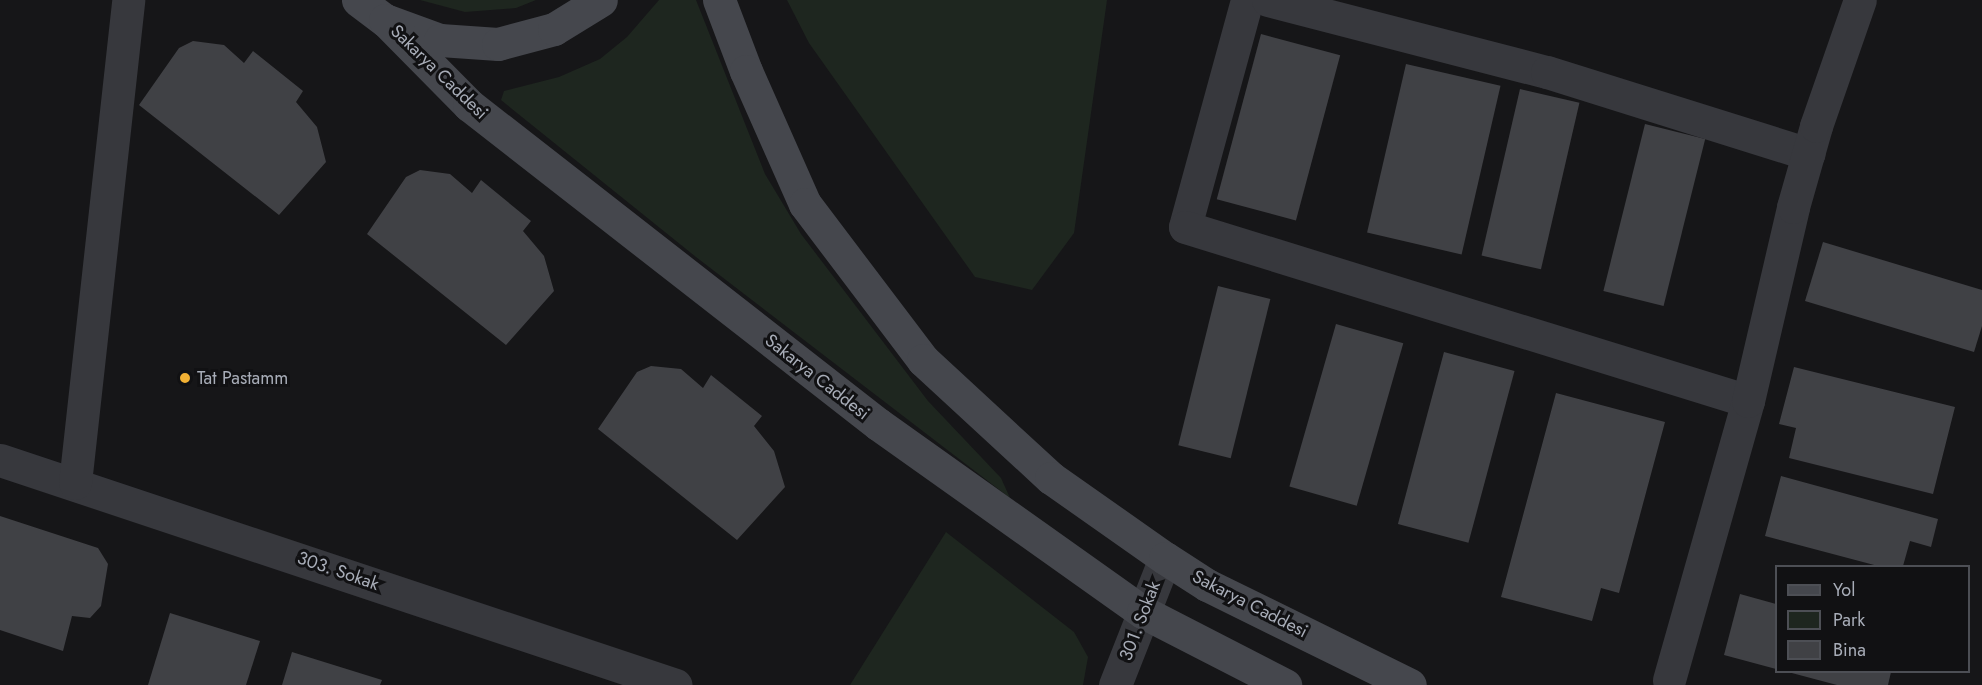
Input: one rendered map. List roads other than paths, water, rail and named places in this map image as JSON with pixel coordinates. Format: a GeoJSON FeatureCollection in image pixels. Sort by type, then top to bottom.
{"type":"FeatureCollection","features":[{"type":"Feature","properties":{"kind":"main road"},"geometry":{"type":"LineString","coordinates":[[358,0],[385,20],[440,40],[498,44],[554,29],[601,0]]}},
{"type":"Feature","properties":{"kind":"main road","name":"Sakarya Caddesi"},"geometry":{"type":"LineString","coordinates":[[719,0],[746,71],[805,204],[923,360],[1051,478],[1165,558],[1207,585],[1410,685]]}},
{"type":"Feature","properties":{"kind":"main road","name":"Sakarya Caddesi"},"geometry":{"type":"LineString","coordinates":[[385,20],[469,105],[879,424],[1143,612],[1284,685]]}},
{"type":"Feature","properties":{"kind":"street"},"geometry":{"type":"LineString","coordinates":[[75,483],[128,0]]}},
{"type":"Feature","properties":{"kind":"street"},"geometry":{"type":"LineString","coordinates":[[1246,0],[1185,227],[1748,401]]}},
{"type":"Feature","properties":{"kind":"street"},"geometry":{"type":"LineString","coordinates":[[1268,0],[1547,72],[1808,154]]}},
{"type":"Feature","properties":{"kind":"street"},"geometry":{"type":"LineString","coordinates":[[1669,680],[1748,401],[1808,154],[1860,0]]}},
{"type":"Feature","properties":{"kind":"street","name":"303. Sokak"},"geometry":{"type":"LineString","coordinates":[[0,460],[75,483],[676,685]]}},
{"type":"Feature","properties":{"kind":"street","name":"301. Sokak"},"geometry":{"type":"LineString","coordinates":[[1115,685],[1165,558]]}},
{"type":"Feature","properties":{"kind":"place","name":"Tat Pastamm"},"geometry":{"type":"Point","coordinates":[185,378]}}]}
